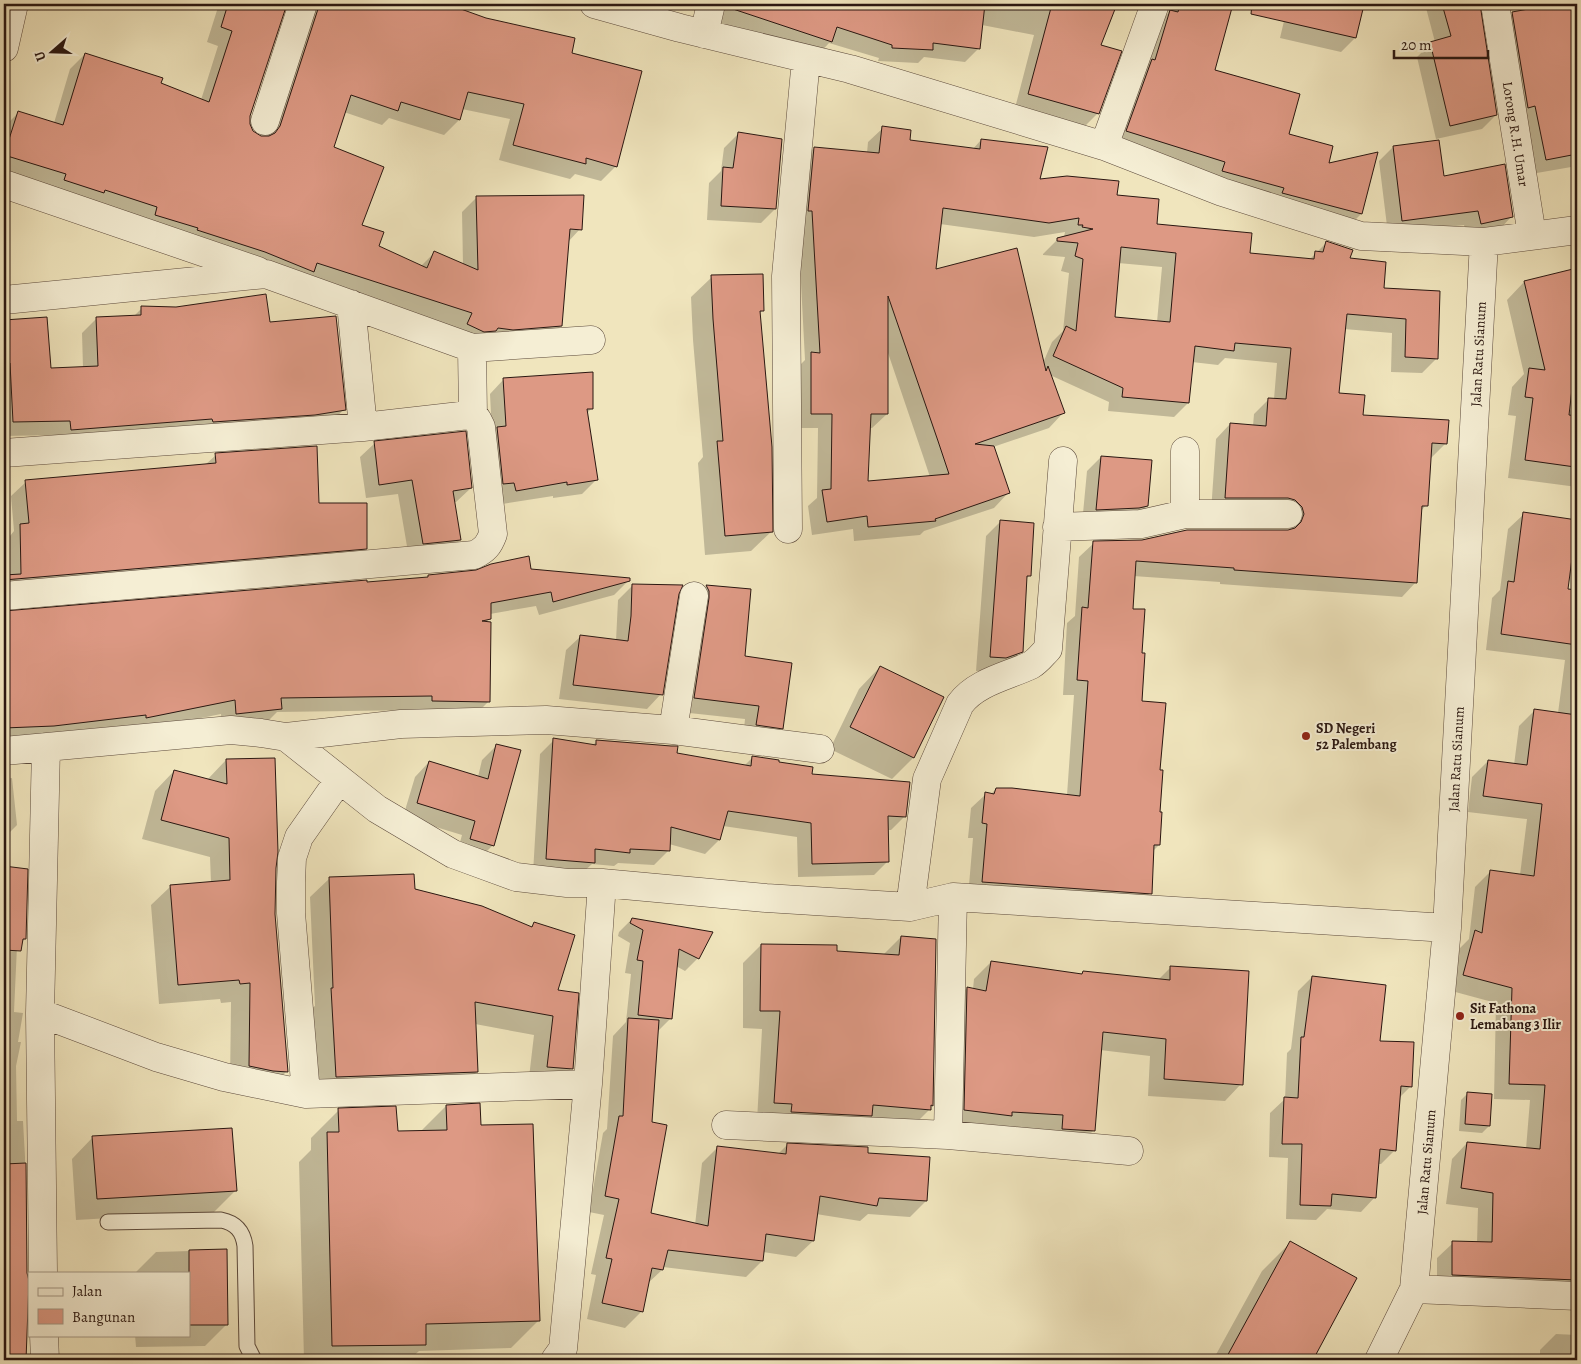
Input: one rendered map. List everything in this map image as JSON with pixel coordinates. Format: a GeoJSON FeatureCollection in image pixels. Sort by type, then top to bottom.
{"type":"FeatureCollection","features":[{"type":"Feature","properties":{"kind":"street"},"geometry":{"type":"LineString","coordinates":[[4,48],[14,4]]}},
{"type":"Feature","properties":{"kind":"street"},"geometry":{"type":"LineString","coordinates":[[265,121],[304,4]]}},
{"type":"Feature","properties":{"kind":"street"},"geometry":{"type":"LineString","coordinates":[[594,4],[704,34],[850,69],[1104,146],[1222,192],[1361,236],[1484,242],[1577,230]]}},
{"type":"Feature","properties":{"kind":"street"},"geometry":{"type":"LineString","coordinates":[[704,34],[711,4]]}},
{"type":"Feature","properties":{"kind":"street"},"geometry":{"type":"LineString","coordinates":[[1104,146],[1155,4]]}},
{"type":"Feature","properties":{"kind":"street","name":"Lorong R.H. Umar"},"geometry":{"type":"LineString","coordinates":[[1495,4],[1532,235]]}},
{"type":"Feature","properties":{"kind":"street"},"geometry":{"type":"LineString","coordinates":[[788,529],[786,276],[806,59]]}},
{"type":"Feature","properties":{"kind":"street"},"geometry":{"type":"LineString","coordinates":[[4,184],[266,274],[472,348],[591,340]]}},
{"type":"Feature","properties":{"kind":"street","name":"Jalan Ratu Sianum"},"geometry":{"type":"LineString","coordinates":[[1379,1360],[1414,1289],[1448,928],[1484,242]]}},
{"type":"Feature","properties":{"kind":"street"},"geometry":{"type":"LineString","coordinates":[[4,300],[266,274]]}},
{"type":"Feature","properties":{"kind":"street"},"geometry":{"type":"LineString","coordinates":[[351,304],[363,427]]}},
{"type":"Feature","properties":{"kind":"street"},"geometry":{"type":"LineString","coordinates":[[472,348],[473,416]]}},
{"type":"Feature","properties":{"kind":"street"},"geometry":{"type":"LineString","coordinates":[[4,453],[363,427],[473,416],[481,427],[493,534],[487,547],[474,555],[4,596]]}},
{"type":"Feature","properties":{"kind":"street"},"geometry":{"type":"LineString","coordinates":[[1185,451],[1185,514]]}},
{"type":"Feature","properties":{"kind":"street"},"geometry":{"type":"LineString","coordinates":[[910,908],[927,779],[960,704],[966,696],[977,689],[1032,664],[1048,649],[1063,461]]}},
{"type":"Feature","properties":{"kind":"street"},"geometry":{"type":"LineString","coordinates":[[1057,527],[1141,524],[1185,514],[1288,514]]}},
{"type":"Feature","properties":{"kind":"street"},"geometry":{"type":"LineString","coordinates":[[673,730],[694,596]]}},
{"type":"Feature","properties":{"kind":"street"},"geometry":{"type":"LineString","coordinates":[[4,751],[231,730],[286,737],[401,724],[546,720],[673,730],[820,749]]}},
{"type":"Feature","properties":{"kind":"street"},"geometry":{"type":"LineString","coordinates":[[286,737],[376,810],[453,854],[516,877],[541,881],[602,883],[766,898],[910,908],[953,898],[1448,928]]}},
{"type":"Feature","properties":{"kind":"street"},"geometry":{"type":"LineString","coordinates":[[43,1272],[40,1013],[46,747]]}},
{"type":"Feature","properties":{"kind":"street"},"geometry":{"type":"LineString","coordinates":[[306,1094],[292,913],[292,858],[299,837],[339,780]]}},
{"type":"Feature","properties":{"kind":"street"},"geometry":{"type":"LineString","coordinates":[[555,1360],[563,1349],[588,1084],[602,883]]}},
{"type":"Feature","properties":{"kind":"street"},"geometry":{"type":"LineString","coordinates":[[948,1135],[953,898]]}},
{"type":"Feature","properties":{"kind":"street"},"geometry":{"type":"LineString","coordinates":[[40,1013],[156,1057],[224,1076],[306,1094],[588,1084]]}},
{"type":"Feature","properties":{"kind":"street"},"geometry":{"type":"LineString","coordinates":[[726,1125],[948,1135],[1129,1151]]}},
{"type":"Feature","properties":{"kind":"street"},"geometry":{"type":"LineString","coordinates":[[1414,1289],[1577,1296]]}},
{"type":"Feature","properties":{"kind":"street"},"geometry":{"type":"LineString","coordinates":[[44,1336],[44,1360]]}},
{"type":"Feature","properties":{"kind":"lane"},"geometry":{"type":"LineString","coordinates":[[108,1222],[221,1220],[231,1222],[239,1229],[244,1238],[245,1246],[247,1346],[254,1360]]}},
{"type":"Feature","properties":{"kind":"building"},"geometry":{"type":"Polygon","coordinates":[[[228,4],[287,4],[250,116],[250,124],[253,131],[261,136],[269,136],[275,133],[280,126],[318,4],[447,4],[486,18],[575,38],[572,53],[642,71],[617,167],[586,158],[586,164],[513,145],[524,104],[468,92],[460,120],[401,102],[398,111],[351,95],[334,147],[384,167],[362,225],[384,232],[379,246],[427,268],[434,251],[478,270],[476,196],[584,195],[582,230],[570,229],[562,326],[513,330],[498,328],[496,331],[484,332],[467,324],[472,313],[317,263],[314,272],[265,252],[155,215],[157,207],[105,190],[104,193],[64,180],[66,174],[4,155],[18,111],[63,125],[85,53],[163,78],[161,83],[209,102],[232,31],[221,27],[228,4]]]}},
{"type":"Feature","properties":{"kind":"building"},"geometry":{"type":"Polygon","coordinates":[[[731,4],[985,4],[980,49],[933,43],[933,50],[892,48],[892,45],[837,27],[832,42],[730,8],[731,4]]]}},
{"type":"Feature","properties":{"kind":"building"},"geometry":{"type":"Polygon","coordinates":[[[1052,4],[1117,4],[1101,45],[1122,51],[1099,114],[1028,94],[1052,4]]]}},
{"type":"Feature","properties":{"kind":"building"},"geometry":{"type":"Polygon","coordinates":[[[1180,4],[1233,4],[1215,70],[1300,94],[1289,134],[1333,146],[1329,163],[1378,152],[1362,214],[1282,193],[1284,188],[1222,171],[1225,162],[1126,131],[1152,59],[1155,60],[1170,10],[1178,12],[1180,4]]]}},
{"type":"Feature","properties":{"kind":"building"},"geometry":{"type":"Polygon","coordinates":[[[1252,4],[1342,4],[1363,9],[1356,38],[1251,14],[1252,4]]]}},
{"type":"Feature","properties":{"kind":"building"},"geometry":{"type":"Polygon","coordinates":[[[1442,4],[1480,4],[1497,115],[1450,126],[1430,42],[1451,36],[1442,4]]]}},
{"type":"Feature","properties":{"kind":"building"},"geometry":{"type":"Polygon","coordinates":[[[1556,4],[1577,4],[1577,154],[1546,160],[1535,106],[1528,108],[1512,12],[1556,4]]]}},
{"type":"Feature","properties":{"kind":"building"},"geometry":{"type":"Polygon","coordinates":[[[882,126],[911,130],[910,140],[980,149],[981,139],[1048,147],[1040,179],[1067,176],[1119,181],[1117,195],[1159,199],[1157,224],[1252,233],[1250,253],[1314,259],[1315,251],[1323,252],[1326,241],[1353,250],[1350,258],[1386,262],[1384,288],[1440,291],[1438,359],[1405,357],[1406,319],[1347,314],[1339,393],[1365,395],[1363,415],[1449,420],[1447,444],[1432,443],[1428,506],[1422,506],[1417,583],[1136,561],[1133,609],[1145,609],[1142,653],[1145,653],[1142,701],[1166,703],[1160,770],[1163,770],[1160,845],[1154,845],[1152,894],[982,882],[987,824],[982,823],[985,792],[994,794],[996,788],[1012,788],[1080,796],[1088,681],[1077,680],[1082,607],[1088,608],[1093,541],[1142,540],[1187,530],[1288,530],[1295,528],[1301,522],[1304,514],[1302,507],[1295,500],[1288,498],[1225,498],[1230,423],[1266,426],[1268,398],[1286,399],[1291,348],[1235,343],[1234,351],[1195,346],[1189,403],[1122,397],[1123,388],[1053,356],[1066,326],[1076,331],[1083,259],[1075,256],[1078,243],[1057,241],[1057,238],[1093,229],[1078,225],[1079,218],[1049,223],[943,208],[936,269],[1017,248],[1046,371],[1048,366],[1065,413],[975,444],[994,446],[1010,493],[935,519],[936,521],[868,527],[867,516],[827,522],[822,490],[831,489],[832,414],[811,414],[811,352],[820,353],[812,211],[808,211],[814,147],[879,153],[882,126]],[[1121,247],[1115,317],[1170,322],[1176,253],[1121,247]],[[888,296],[888,414],[871,414],[868,481],[949,474],[938,441],[888,296]]]}},
{"type":"Feature","properties":{"kind":"building"},"geometry":{"type":"Polygon","coordinates":[[[738,132],[782,139],[776,209],[721,206],[723,167],[733,168],[738,132]]]}},
{"type":"Feature","properties":{"kind":"building"},"geometry":{"type":"Polygon","coordinates":[[[1439,140],[1444,176],[1505,164],[1513,217],[1481,224],[1478,211],[1402,221],[1393,146],[1439,140]]]}},
{"type":"Feature","properties":{"kind":"building"},"geometry":{"type":"Polygon","coordinates":[[[1577,268],[1577,345],[1569,415],[1577,416],[1575,467],[1525,460],[1533,398],[1525,397],[1529,368],[1545,370],[1524,281],[1577,268]]]}},
{"type":"Feature","properties":{"kind":"building"},"geometry":{"type":"Polygon","coordinates":[[[763,274],[764,311],[760,311],[772,447],[773,532],[725,536],[717,441],[723,441],[711,275],[763,274]]]}},
{"type":"Feature","properties":{"kind":"building"},"geometry":{"type":"Polygon","coordinates":[[[266,294],[270,322],[336,316],[346,410],[315,415],[213,422],[212,419],[71,430],[70,421],[13,422],[10,363],[4,363],[4,320],[47,317],[51,368],[98,366],[96,317],[141,315],[141,306],[176,307],[266,294]]]}},
{"type":"Feature","properties":{"kind":"building"},"geometry":{"type":"Polygon","coordinates":[[[593,372],[593,409],[587,409],[598,480],[567,485],[567,482],[516,491],[514,483],[503,484],[497,427],[506,426],[503,378],[593,372]]]}},
{"type":"Feature","properties":{"kind":"building"},"geometry":{"type":"Polygon","coordinates":[[[466,431],[472,488],[453,491],[461,540],[423,544],[412,480],[379,485],[374,441],[466,431]]]}},
{"type":"Feature","properties":{"kind":"building"},"geometry":{"type":"Polygon","coordinates":[[[317,446],[319,503],[367,503],[367,549],[4,580],[4,575],[21,574],[20,524],[29,523],[25,480],[216,463],[215,453],[317,446]]]}},
{"type":"Feature","properties":{"kind":"building"},"geometry":{"type":"Polygon","coordinates":[[[1101,456],[1152,460],[1148,506],[1096,510],[1101,456]]]}},
{"type":"Feature","properties":{"kind":"building"},"geometry":{"type":"Polygon","coordinates":[[[1523,512],[1577,520],[1568,589],[1577,590],[1577,645],[1501,634],[1508,581],[1514,582],[1523,512]]]}},
{"type":"Feature","properties":{"kind":"building"},"geometry":{"type":"Polygon","coordinates":[[[1000,520],[1034,523],[1031,576],[1027,576],[1023,652],[1006,658],[990,657],[1000,520]]]}},
{"type":"Feature","properties":{"kind":"building"},"geometry":{"type":"Polygon","coordinates":[[[529,556],[531,569],[630,578],[630,581],[553,602],[551,592],[491,603],[491,619],[482,621],[491,622],[490,702],[432,701],[432,696],[281,698],[282,709],[236,714],[235,700],[146,718],[146,715],[54,726],[4,728],[4,611],[367,580],[367,582],[428,577],[428,575],[476,570],[491,564],[529,556]]]}},
{"type":"Feature","properties":{"kind":"building"},"geometry":{"type":"Polygon","coordinates":[[[632,584],[683,585],[679,594],[663,695],[573,685],[580,635],[628,641],[632,584]]]}},
{"type":"Feature","properties":{"kind":"building"},"geometry":{"type":"Polygon","coordinates":[[[706,585],[751,589],[745,656],[792,663],[783,729],[756,725],[759,706],[694,698],[709,598],[709,591],[706,585]]]}},
{"type":"Feature","properties":{"kind":"building"},"geometry":{"type":"Polygon","coordinates":[[[880,666],[944,697],[914,758],[850,727],[880,666]]]}},
{"type":"Feature","properties":{"kind":"building"},"geometry":{"type":"Polygon","coordinates":[[[1534,709],[1577,715],[1577,1280],[1452,1275],[1452,1241],[1492,1242],[1493,1193],[1461,1188],[1467,1142],[1540,1149],[1545,1085],[1509,1084],[1512,988],[1463,975],[1475,930],[1482,933],[1490,870],[1534,876],[1542,804],[1483,796],[1488,760],[1527,765],[1534,709]]]}},
{"type":"Feature","properties":{"kind":"building"},"geometry":{"type":"Polygon","coordinates":[[[553,738],[596,745],[596,740],[678,746],[677,753],[751,766],[752,756],[813,767],[812,774],[910,782],[906,817],[888,816],[889,862],[812,864],[811,823],[728,811],[720,840],[671,827],[670,851],[630,849],[630,853],[595,849],[595,863],[546,859],[553,738]]]}},
{"type":"Feature","properties":{"kind":"building"},"geometry":{"type":"Polygon","coordinates":[[[496,744],[521,750],[494,846],[470,839],[475,821],[417,803],[429,761],[488,779],[496,744]]]}},
{"type":"Feature","properties":{"kind":"building"},"geometry":{"type":"Polygon","coordinates":[[[275,758],[278,852],[275,914],[288,1072],[249,1066],[250,983],[240,984],[239,980],[178,985],[170,885],[230,880],[229,838],[161,820],[174,770],[227,784],[226,759],[275,758]]]}},
{"type":"Feature","properties":{"kind":"building"},"geometry":{"type":"Polygon","coordinates":[[[4,866],[28,869],[26,939],[23,939],[21,951],[4,950],[4,866]]]}},
{"type":"Feature","properties":{"kind":"building"},"geometry":{"type":"Polygon","coordinates":[[[414,874],[415,889],[482,906],[532,927],[534,922],[575,935],[558,990],[579,993],[573,1069],[547,1067],[553,1016],[475,1002],[478,1072],[336,1077],[331,988],[333,988],[329,877],[414,874]]]}},
{"type":"Feature","properties":{"kind":"building"},"geometry":{"type":"Polygon","coordinates":[[[632,918],[713,932],[699,959],[679,949],[672,1019],[638,1015],[643,961],[637,960],[643,930],[630,923],[632,918]]]}},
{"type":"Feature","properties":{"kind":"building"},"geometry":{"type":"Polygon","coordinates":[[[901,936],[936,939],[933,1106],[931,1105],[931,1110],[873,1105],[872,1116],[791,1112],[792,1104],[774,1103],[780,1011],[760,1011],[761,944],[837,945],[837,951],[899,955],[901,936]]]}},
{"type":"Feature","properties":{"kind":"building"},"geometry":{"type":"Polygon","coordinates":[[[991,961],[1082,974],[1083,971],[1170,980],[1170,966],[1249,971],[1243,1085],[1164,1079],[1166,1039],[1103,1032],[1095,1131],[1062,1129],[1063,1115],[1012,1112],[1012,1116],[964,1110],[967,987],[986,991],[991,961]]]}},
{"type":"Feature","properties":{"kind":"building"},"geometry":{"type":"Polygon","coordinates":[[[1312,976],[1386,985],[1380,1041],[1414,1042],[1412,1087],[1401,1086],[1396,1151],[1380,1149],[1376,1198],[1332,1194],[1331,1206],[1300,1205],[1302,1144],[1282,1144],[1284,1097],[1298,1098],[1301,1037],[1304,1037],[1312,976]]]}},
{"type":"Feature","properties":{"kind":"building"},"geometry":{"type":"Polygon","coordinates":[[[628,1018],[659,1020],[652,1122],[667,1125],[651,1213],[708,1226],[717,1146],[786,1154],[787,1143],[868,1147],[868,1153],[930,1157],[927,1201],[879,1198],[877,1206],[820,1196],[814,1241],[766,1234],[763,1261],[668,1250],[663,1270],[652,1268],[643,1312],[602,1303],[612,1259],[606,1258],[619,1199],[605,1196],[619,1116],[623,1116],[628,1018]]]}},
{"type":"Feature","properties":{"kind":"building"},"geometry":{"type":"Polygon","coordinates":[[[1467,1092],[1492,1094],[1490,1126],[1465,1124],[1467,1092]]]}},
{"type":"Feature","properties":{"kind":"building"},"geometry":{"type":"Polygon","coordinates":[[[480,1103],[481,1125],[533,1124],[540,1321],[426,1324],[426,1345],[332,1346],[327,1132],[339,1132],[338,1108],[396,1106],[398,1131],[447,1130],[446,1105],[480,1103]]]}},
{"type":"Feature","properties":{"kind":"building"},"geometry":{"type":"Polygon","coordinates":[[[232,1128],[237,1191],[97,1199],[92,1136],[232,1128]]]}},
{"type":"Feature","properties":{"kind":"building"},"geometry":{"type":"Polygon","coordinates":[[[26,1163],[28,1307],[26,1360],[4,1360],[4,1164],[26,1163]]]}},
{"type":"Feature","properties":{"kind":"building"},"geometry":{"type":"Polygon","coordinates":[[[1290,1241],[1357,1278],[1313,1360],[1225,1360],[1290,1241]]]}},
{"type":"Feature","properties":{"kind":"building"},"geometry":{"type":"Polygon","coordinates":[[[227,1249],[228,1325],[190,1325],[189,1250],[227,1249]]]}},
{"type":"Feature","properties":{"kind":"place","name":"SD Negeri 52 Palembang"},"geometry":{"type":"Point","coordinates":[1306,736]}},
{"type":"Feature","properties":{"kind":"place","name":"Sit Fathona Lemabang 3 Ilir"},"geometry":{"type":"Point","coordinates":[1460,1016]}}]}
